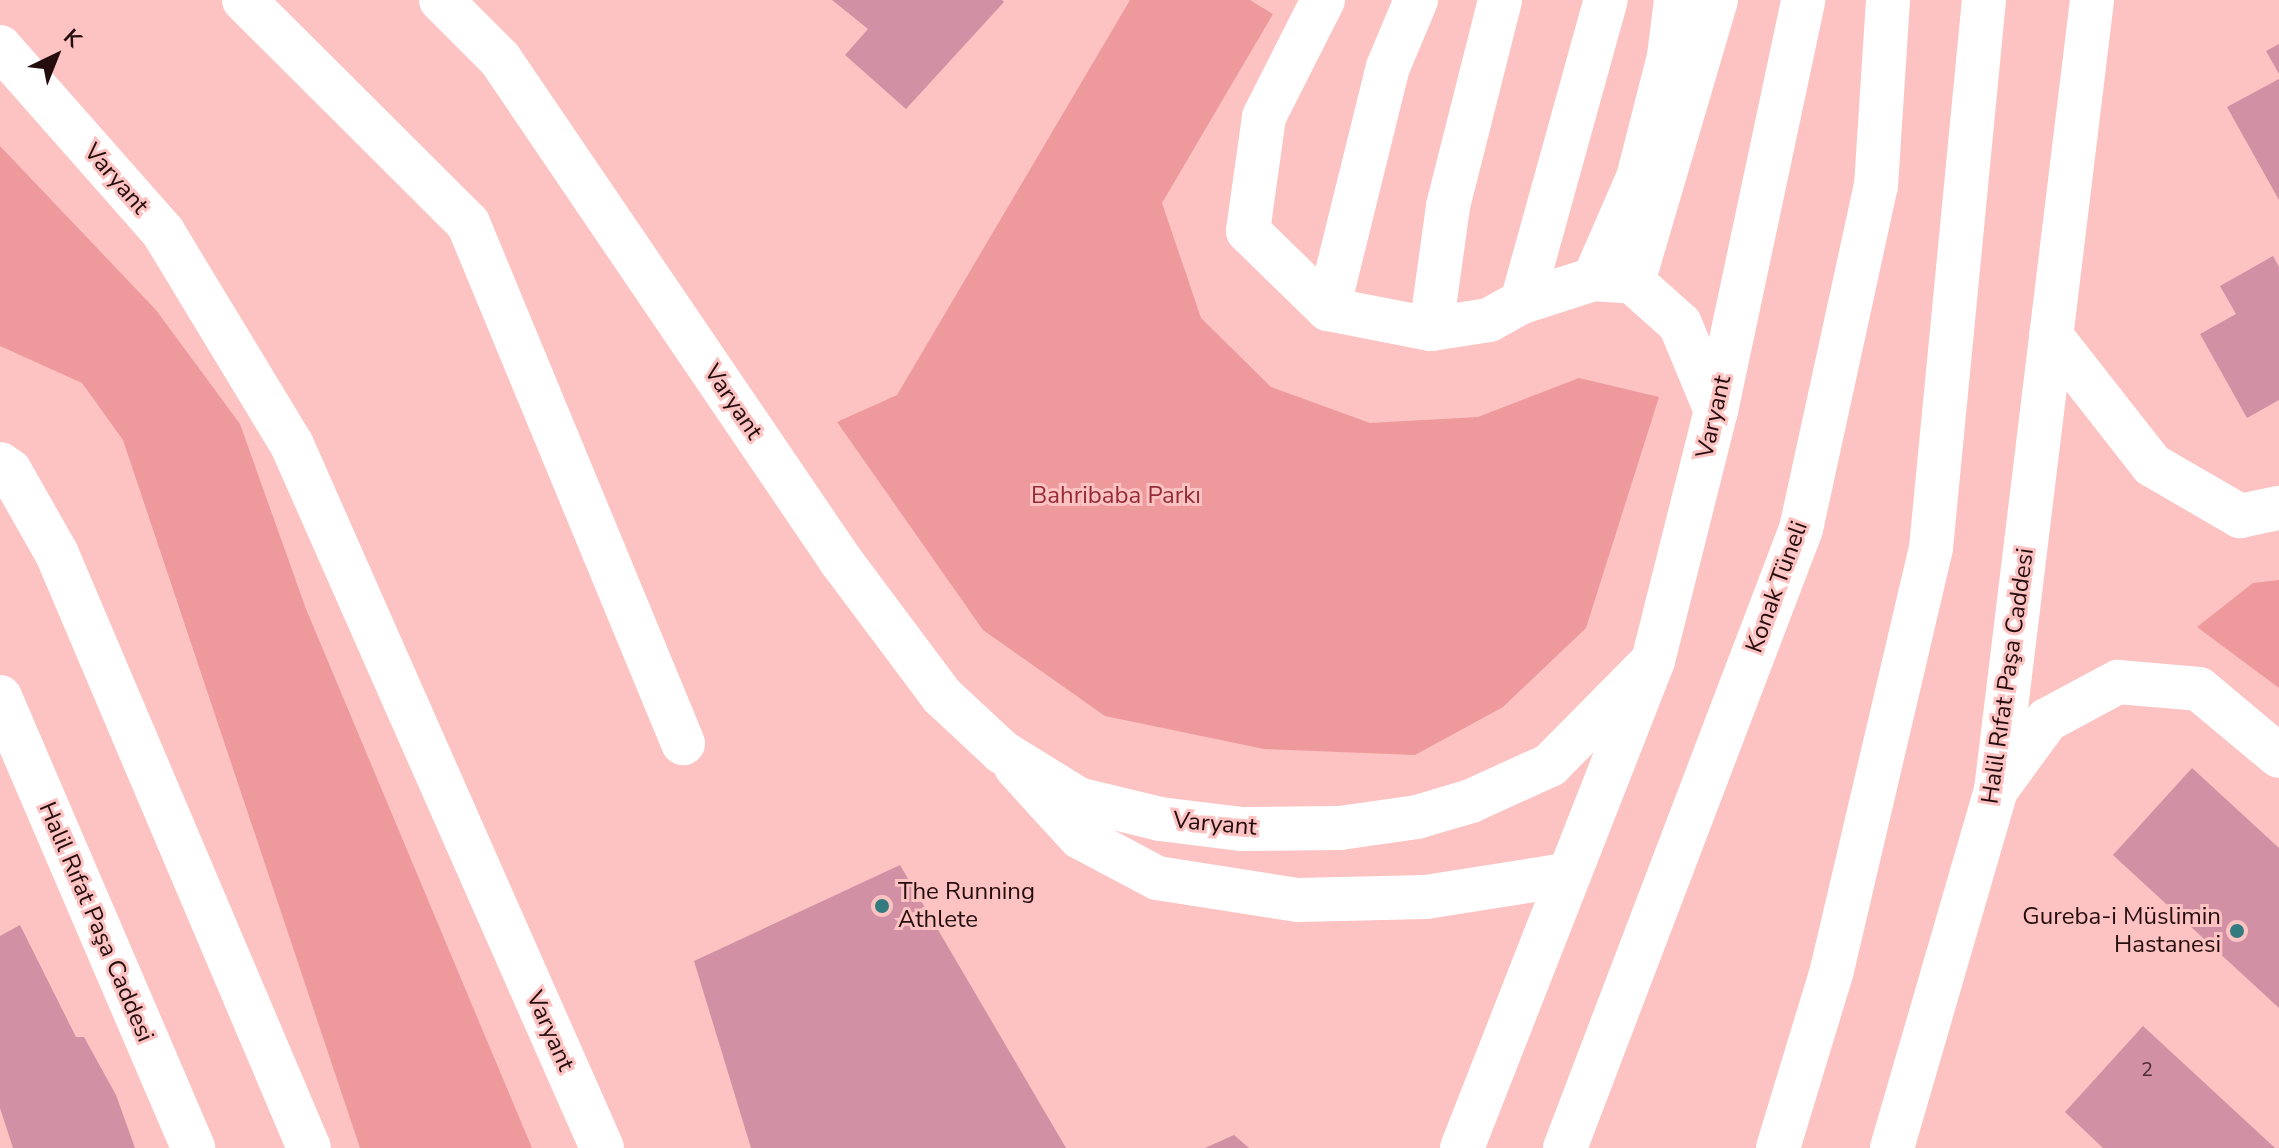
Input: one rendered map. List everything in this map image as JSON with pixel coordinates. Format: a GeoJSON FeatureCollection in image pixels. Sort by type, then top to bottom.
{"type":"FeatureCollection","features":[{"type":"Feature","properties":{"kind":"main road"},"geometry":{"type":"LineString","coordinates":[[244,0],[468,223],[683,743]]}},
{"type":"Feature","properties":{"kind":"main road","name":"Varyant"},"geometry":{"type":"LineString","coordinates":[[441,0],[500,59],[850,573],[942,696],[1002,752],[1078,799],[1160,819],[1242,829],[1340,828],[1417,817],[1471,801],[1550,765],[1653,661],[1716,411],[1803,0]]}},
{"type":"Feature","properties":{"kind":"main road"},"geometry":{"type":"LineString","coordinates":[[1323,0],[1264,117],[1248,231],[1328,309],[1431,329],[1489,320],[1522,302],[1613,280],[1680,324],[1716,411]]}},
{"type":"Feature","properties":{"kind":"main road"},"geometry":{"type":"LineString","coordinates":[[1328,309],[1388,67],[1416,0]]}},
{"type":"Feature","properties":{"kind":"main road"},"geometry":{"type":"LineString","coordinates":[[1431,329],[1448,206],[1500,0]]}},
{"type":"Feature","properties":{"kind":"main road"},"geometry":{"type":"LineString","coordinates":[[1522,302],[1606,0]]}},
{"type":"Feature","properties":{"kind":"main road"},"geometry":{"type":"LineString","coordinates":[[1613,280],[1669,56],[1676,0]]}},
{"type":"Feature","properties":{"kind":"main road"},"geometry":{"type":"LineString","coordinates":[[1613,280],[1716,0]]}},
{"type":"Feature","properties":{"kind":"main road","name":"Konak Tüneli"},"geometry":{"type":"LineString","coordinates":[[1565,1148],[1801,529],[1876,186],[1888,0]]}},
{"type":"Feature","properties":{"kind":"main road"},"geometry":{"type":"LineString","coordinates":[[1778,1148],[1832,970],[1931,548],[1984,0]]}},
{"type":"Feature","properties":{"kind":"main road","name":"Halil Rıfat Paşa Caddesi"},"geometry":{"type":"LineString","coordinates":[[1892,1148],[1996,790],[2092,0]]}},
{"type":"Feature","properties":{"kind":"main road","name":"Varyant"},"geometry":{"type":"LineString","coordinates":[[0,47],[163,232],[292,445],[602,1148]]}},
{"type":"Feature","properties":{"kind":"main road"},"geometry":{"type":"LineString","coordinates":[[2051,336],[2152,465],[2240,516],[2279,508]]}},
{"type":"Feature","properties":{"kind":"main road"},"geometry":{"type":"LineString","coordinates":[[0,464],[10,471],[57,554],[309,1148]]}},
{"type":"Feature","properties":{"kind":"main road"},"geometry":{"type":"LineString","coordinates":[[1462,1148],[1513,1025],[1565,875],[1653,661]]}},
{"type":"Feature","properties":{"kind":"main road"},"geometry":{"type":"LineString","coordinates":[[1996,790],[2047,720],[2118,682],[2199,689],[2279,756]]}},
{"type":"Feature","properties":{"kind":"main road","name":"Halil Rıfat Paşa Caddesi"},"geometry":{"type":"LineString","coordinates":[[0,697],[193,1148]]}},
{"type":"Feature","properties":{"kind":"main road"},"geometry":{"type":"LineString","coordinates":[[1002,752],[1080,837],[1157,878],[1298,900],[1426,897],[1565,875]]}},
{"type":"Feature","properties":{"kind":"green space","name":"Bahribaba Parkı"},"geometry":{"type":"Polygon","coordinates":[[[1130,0],[1250,0],[1273,14],[1162,203],[1201,318],[1271,387],[1370,423],[1478,417],[1579,378],[1659,397],[1586,628],[1503,707],[1415,755],[1264,749],[1105,716],[983,630],[837,422],[897,395],[1130,0]]]}},
{"type":"Feature","properties":{"kind":"green space"},"geometry":{"type":"Polygon","coordinates":[[[0,146],[156,310],[240,424],[306,609],[532,1148],[360,1148],[123,440],[82,383],[0,346],[0,146]]]}},
{"type":"Feature","properties":{"kind":"green space"},"geometry":{"type":"Polygon","coordinates":[[[2279,580],[2279,688],[2197,627],[2253,583],[2279,580]]]}},
{"type":"Feature","properties":{"kind":"building"},"geometry":{"type":"Polygon","coordinates":[[[832,0],[1004,2],[906,109],[845,55],[868,29],[832,0]]]}},
{"type":"Feature","properties":{"kind":"building"},"geometry":{"type":"Polygon","coordinates":[[[2279,44],[2279,74],[2266,51],[2279,44]]]}},
{"type":"Feature","properties":{"kind":"building"},"geometry":{"type":"Polygon","coordinates":[[[2279,79],[2279,200],[2227,107],[2279,79]]]}},
{"type":"Feature","properties":{"kind":"building"},"geometry":{"type":"Polygon","coordinates":[[[2273,256],[2279,267],[2279,400],[2247,418],[2200,334],[2236,314],[2220,286],[2273,256]]]}},
{"type":"Feature","properties":{"kind":"building","name":"Gureba-i Müslimin Hastanesi"},"geometry":{"type":"Polygon","coordinates":[[[2192,768],[2279,848],[2279,1008],[2113,855],[2192,768]]]}},
{"type":"Feature","properties":{"kind":"building"},"geometry":{"type":"Polygon","coordinates":[[[900,865],[1066,1148],[751,1148],[694,961],[900,865]]]}},
{"type":"Feature","properties":{"kind":"building"},"geometry":{"type":"Polygon","coordinates":[[[20,925],[76,1037],[84,1037],[116,1095],[135,1148],[13,1148],[0,1108],[0,936],[20,925]]]}},
{"type":"Feature","properties":{"kind":"building","name":"Gureba-i Müslimin Hastanesi"},"geometry":{"type":"Polygon","coordinates":[[[2143,1026],[2275,1148],[2103,1148],[2065,1112],[2143,1026]]]}},
{"type":"Feature","properties":{"kind":"building"},"geometry":{"type":"Polygon","coordinates":[[[1234,1135],[1249,1148],[1205,1148],[1234,1135]]]}},
{"type":"Feature","properties":{"kind":"place","name":"The Running Athlete"},"geometry":{"type":"Point","coordinates":[882,906]}},
{"type":"Feature","properties":{"kind":"place","name":"Gureba-i Müslimin Hastanesi"},"geometry":{"type":"Point","coordinates":[2237,931]}}]}
